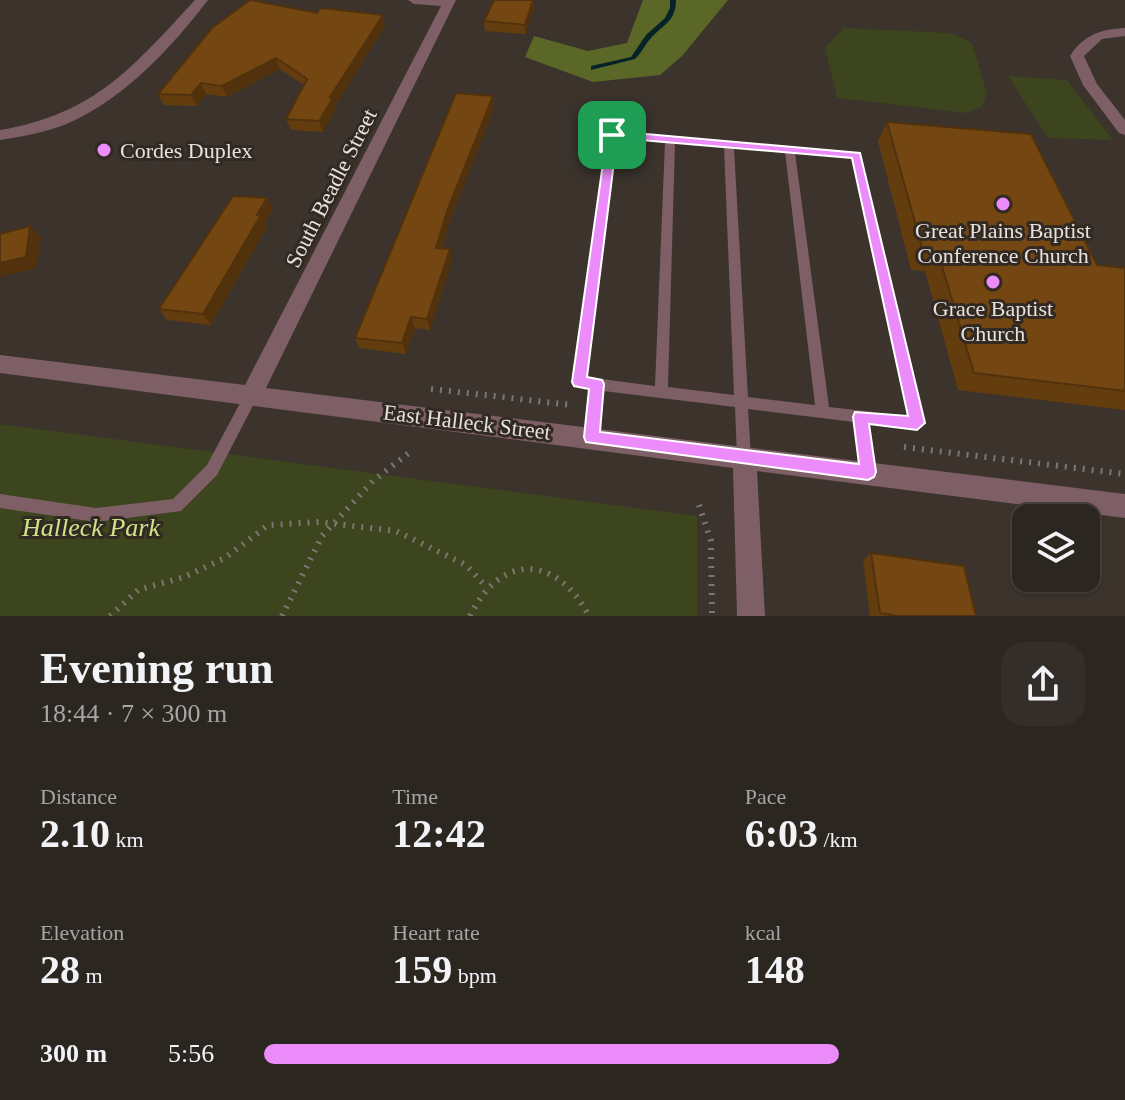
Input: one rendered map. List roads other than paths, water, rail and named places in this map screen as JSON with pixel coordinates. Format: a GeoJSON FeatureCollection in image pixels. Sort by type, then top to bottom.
{"type":"FeatureCollection","features":[{"type":"Feature","properties":{"kind":"street"},"geometry":{"type":"LineString","coordinates":[[0,135],[58,122],[89,109],[114,93],[202,0]]}},
{"type":"Feature","properties":{"kind":"street"},"geometry":{"type":"LineString","coordinates":[[414,0],[449,1]]}},
{"type":"Feature","properties":{"kind":"street","name":"South Beadle Street"},"geometry":{"type":"LineString","coordinates":[[251,396],[449,1]]}},
{"type":"Feature","properties":{"kind":"street"},"geometry":{"type":"LineString","coordinates":[[1125,32],[1094,36],[1083,44],[1077,56],[1090,85],[1125,130]]}},
{"type":"Feature","properties":{"kind":"street","name":"East Halleck Street"},"geometry":{"type":"LineString","coordinates":[[0,364],[1125,506]]}},
{"type":"Feature","properties":{"kind":"street"},"geometry":{"type":"LineString","coordinates":[[744,457],[751,616]]}},
{"type":"Feature","properties":{"kind":"lane"},"geometry":{"type":"LineString","coordinates":[[612,135],[670,140],[857,155],[917,423],[579,382],[612,135]]}},
{"type":"Feature","properties":{"kind":"lane"},"geometry":{"type":"LineString","coordinates":[[661,392],[670,140]]}},
{"type":"Feature","properties":{"kind":"lane"},"geometry":{"type":"LineString","coordinates":[[729,144],[744,457]]}},
{"type":"Feature","properties":{"kind":"lane"},"geometry":{"type":"LineString","coordinates":[[790,150],[823,412]]}},
{"type":"Feature","properties":{"kind":"lane"},"geometry":{"type":"LineString","coordinates":[[591,437],[597,384]]}},
{"type":"Feature","properties":{"kind":"lane"},"geometry":{"type":"LineString","coordinates":[[0,501],[96,515],[176,506],[212,470],[251,396]]}},
{"type":"Feature","properties":{"kind":"lane"},"geometry":{"type":"LineString","coordinates":[[860,417],[868,472]]}},
{"type":"Feature","properties":{"kind":"waterway"},"geometry":{"type":"LineString","coordinates":[[594,68],[633,58],[648,37],[668,20],[673,0]]}},
{"type":"Feature","properties":{"kind":"place","name":"Cordes Duplex"},"geometry":{"type":"Point","coordinates":[104,150]}},
{"type":"Feature","properties":{"kind":"place","name":"Great Plains Baptist Conference Church"},"geometry":{"type":"Point","coordinates":[1003,204]}},
{"type":"Feature","properties":{"kind":"place","name":"Grace Baptist Church"},"geometry":{"type":"Point","coordinates":[993,282]}},
{"type":"Feature","properties":{"kind":"park label","name":"Halleck Park"},"geometry":{"type":"Point","coordinates":[91,527]}}]}
